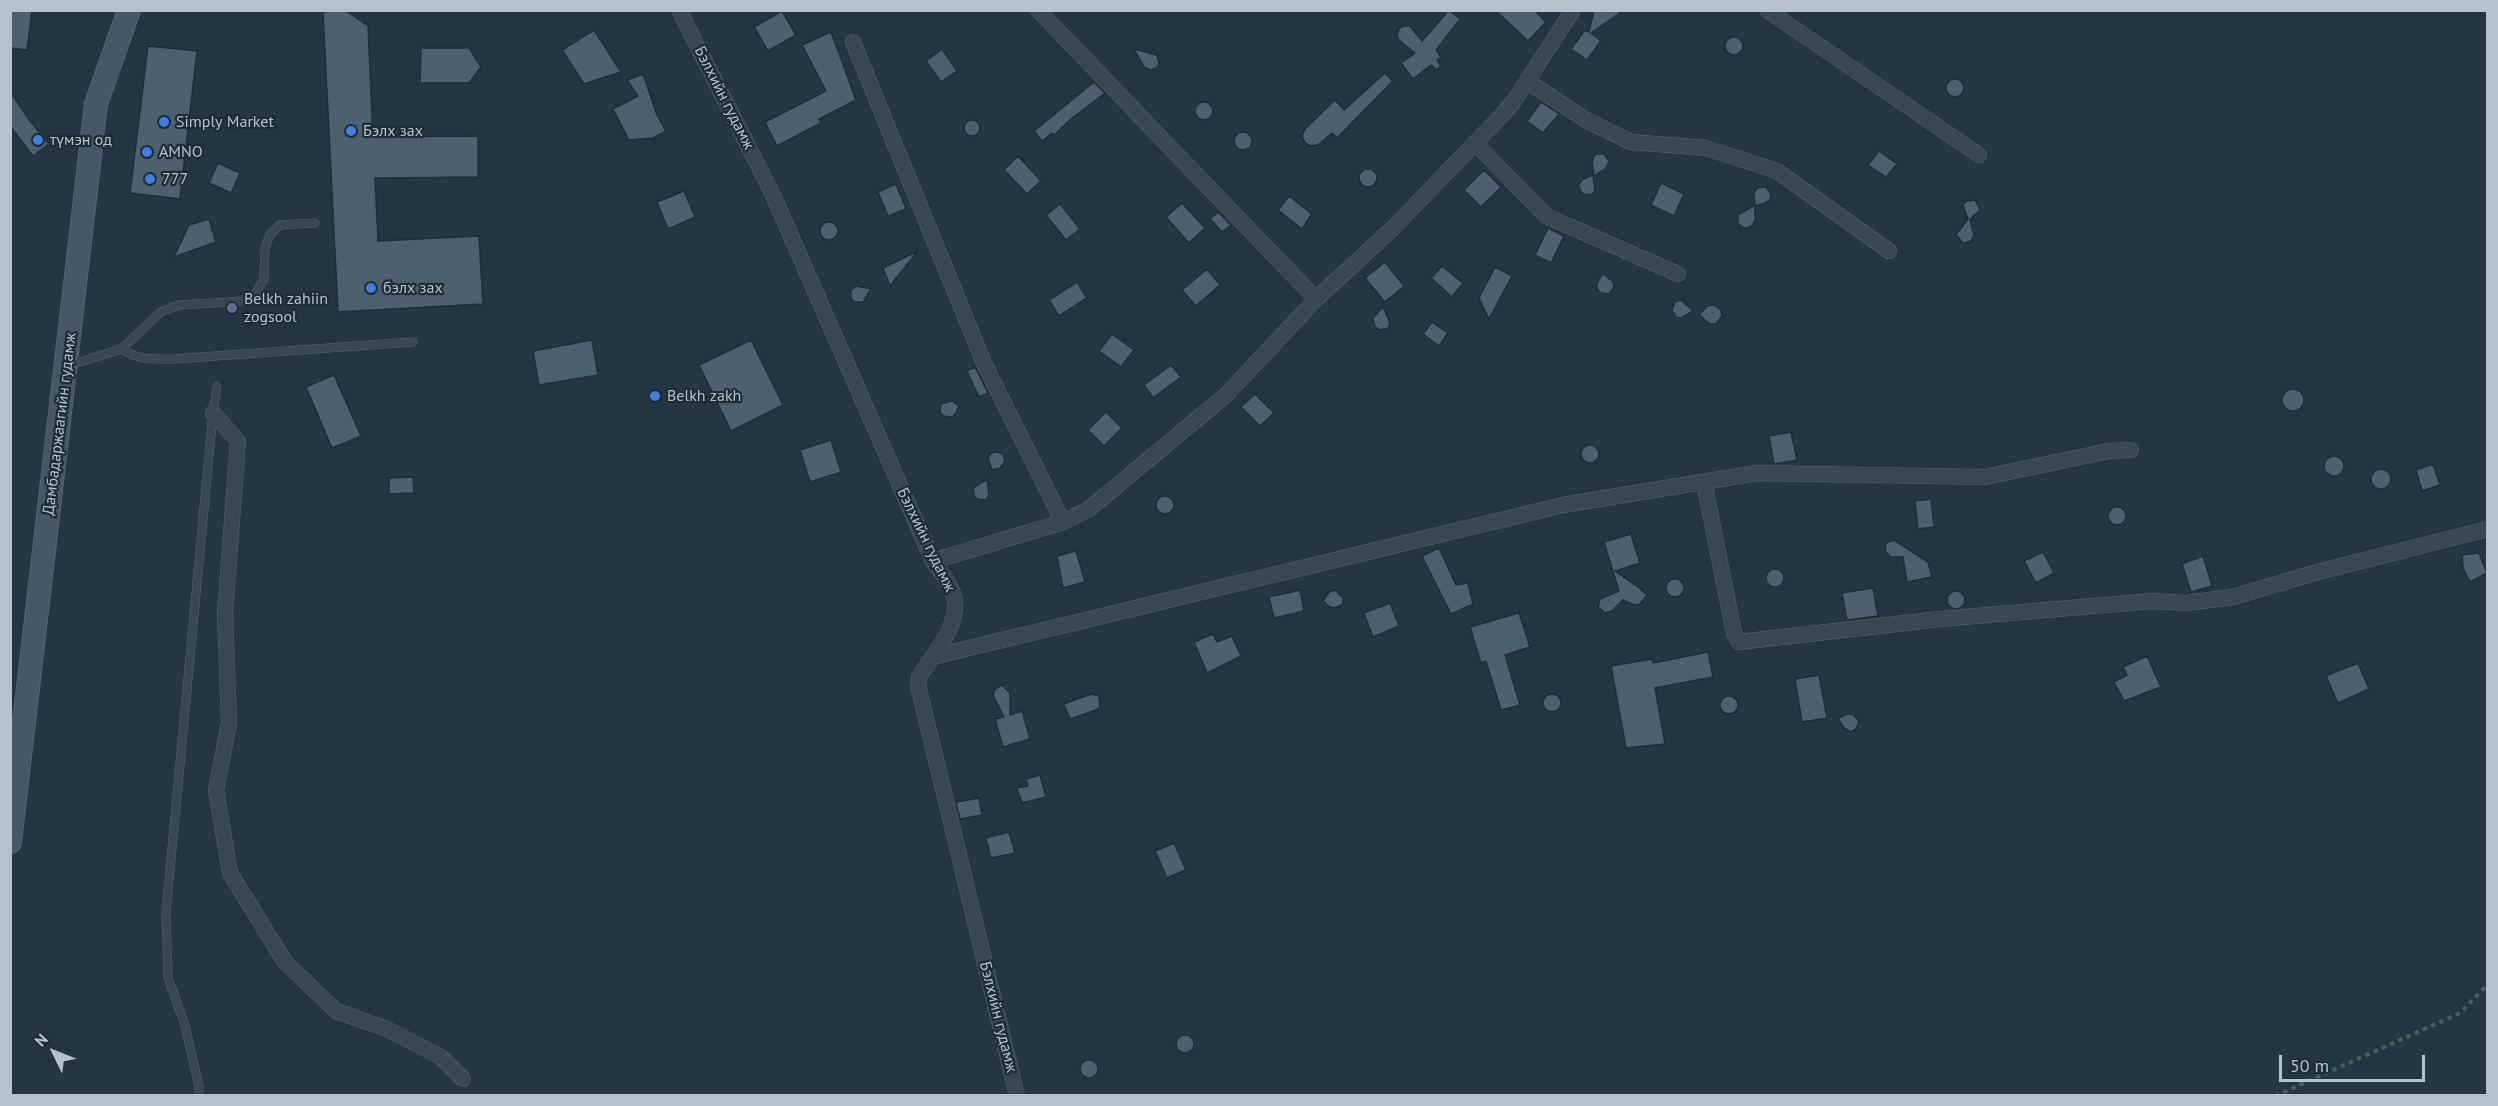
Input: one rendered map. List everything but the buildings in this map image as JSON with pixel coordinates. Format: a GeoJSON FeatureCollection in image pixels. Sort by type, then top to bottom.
{"type":"FeatureCollection","features":[{"type":"Feature","properties":{"kind":"main road","name":"Дамбадаржаагийн гудамж"},"geometry":{"type":"LineString","coordinates":[[10,842],[96,104],[128,11]]}},
{"type":"Feature","properties":{"kind":"street","name":"Бэлхийн гудамж"},"geometry":{"type":"LineString","coordinates":[[679,10],[773,195],[933,561],[953,592],[955,611],[951,629],[919,677],[918,685],[1017,1095]]}},
{"type":"Feature","properties":{"kind":"street"},"geometry":{"type":"LineString","coordinates":[[1038,10],[1316,299]]}},
{"type":"Feature","properties":{"kind":"street"},"geometry":{"type":"LineString","coordinates":[[933,561],[1063,522],[1089,508],[1226,395],[1316,299],[1393,228],[1476,144],[1514,101],[1573,10]]}},
{"type":"Feature","properties":{"kind":"street"},"geometry":{"type":"LineString","coordinates":[[1767,10],[1979,155]]}},
{"type":"Feature","properties":{"kind":"street"},"geometry":{"type":"LineString","coordinates":[[852,42],[984,363],[1063,522]]}},
{"type":"Feature","properties":{"kind":"street"},"geometry":{"type":"LineString","coordinates":[[1527,81],[1586,120],[1631,142],[1706,148],[1777,171],[1889,251]]}},
{"type":"Feature","properties":{"kind":"street"},"geometry":{"type":"LineString","coordinates":[[1476,144],[1546,216],[1678,274]]}},
{"type":"Feature","properties":{"kind":"street"},"geometry":{"type":"LineString","coordinates":[[213,413],[238,441],[225,613],[229,723],[216,790],[230,873],[285,962],[336,1011],[396,1033],[441,1057],[464,1079]]}},
{"type":"Feature","properties":{"kind":"street"},"geometry":{"type":"LineString","coordinates":[[932,657],[1563,505],[1757,473],[1985,477],[2109,451],[2131,450]]}},
{"type":"Feature","properties":{"kind":"street"},"geometry":{"type":"LineString","coordinates":[[1704,482],[1734,633],[1740,642],[1940,619],[2153,601],[2185,603],[2233,597],[2321,571],[2487,529]]}},
{"type":"Feature","properties":{"kind":"lane"},"geometry":{"type":"LineString","coordinates":[[66,367],[121,349],[161,312],[179,305],[244,301],[255,294],[264,279],[265,247],[270,235],[280,225],[315,223]]}},
{"type":"Feature","properties":{"kind":"lane"},"geometry":{"type":"LineString","coordinates":[[121,349],[144,359],[173,359],[413,342]]}},
{"type":"Feature","properties":{"kind":"lane"},"geometry":{"type":"LineString","coordinates":[[199,1095],[184,1025],[168,978],[165,939],[217,386]]}},
{"type":"Feature","properties":{"kind":"path"},"geometry":{"type":"LineString","coordinates":[[2275,1095],[2460,1013],[2487,984]]}},
{"type":"Feature","properties":{"kind":"place","name":"Simply Market"},"geometry":{"type":"Point","coordinates":[164,122]}},
{"type":"Feature","properties":{"kind":"place","name":"Бэлх зах"},"geometry":{"type":"Point","coordinates":[351,131]}},
{"type":"Feature","properties":{"kind":"place","name":"түмэн од"},"geometry":{"type":"Point","coordinates":[38,140]}},
{"type":"Feature","properties":{"kind":"place","name":"AMNO"},"geometry":{"type":"Point","coordinates":[147,152]}},
{"type":"Feature","properties":{"kind":"place","name":"777"},"geometry":{"type":"Point","coordinates":[150,179]}},
{"type":"Feature","properties":{"kind":"place","name":"бэлх зах"},"geometry":{"type":"Point","coordinates":[371,288]}},
{"type":"Feature","properties":{"kind":"place","name":"Belkh zahiin zogsool"},"geometry":{"type":"Point","coordinates":[232,308]}},
{"type":"Feature","properties":{"kind":"place","name":"Belkh zakh"},"geometry":{"type":"Point","coordinates":[655,396]}}]}
